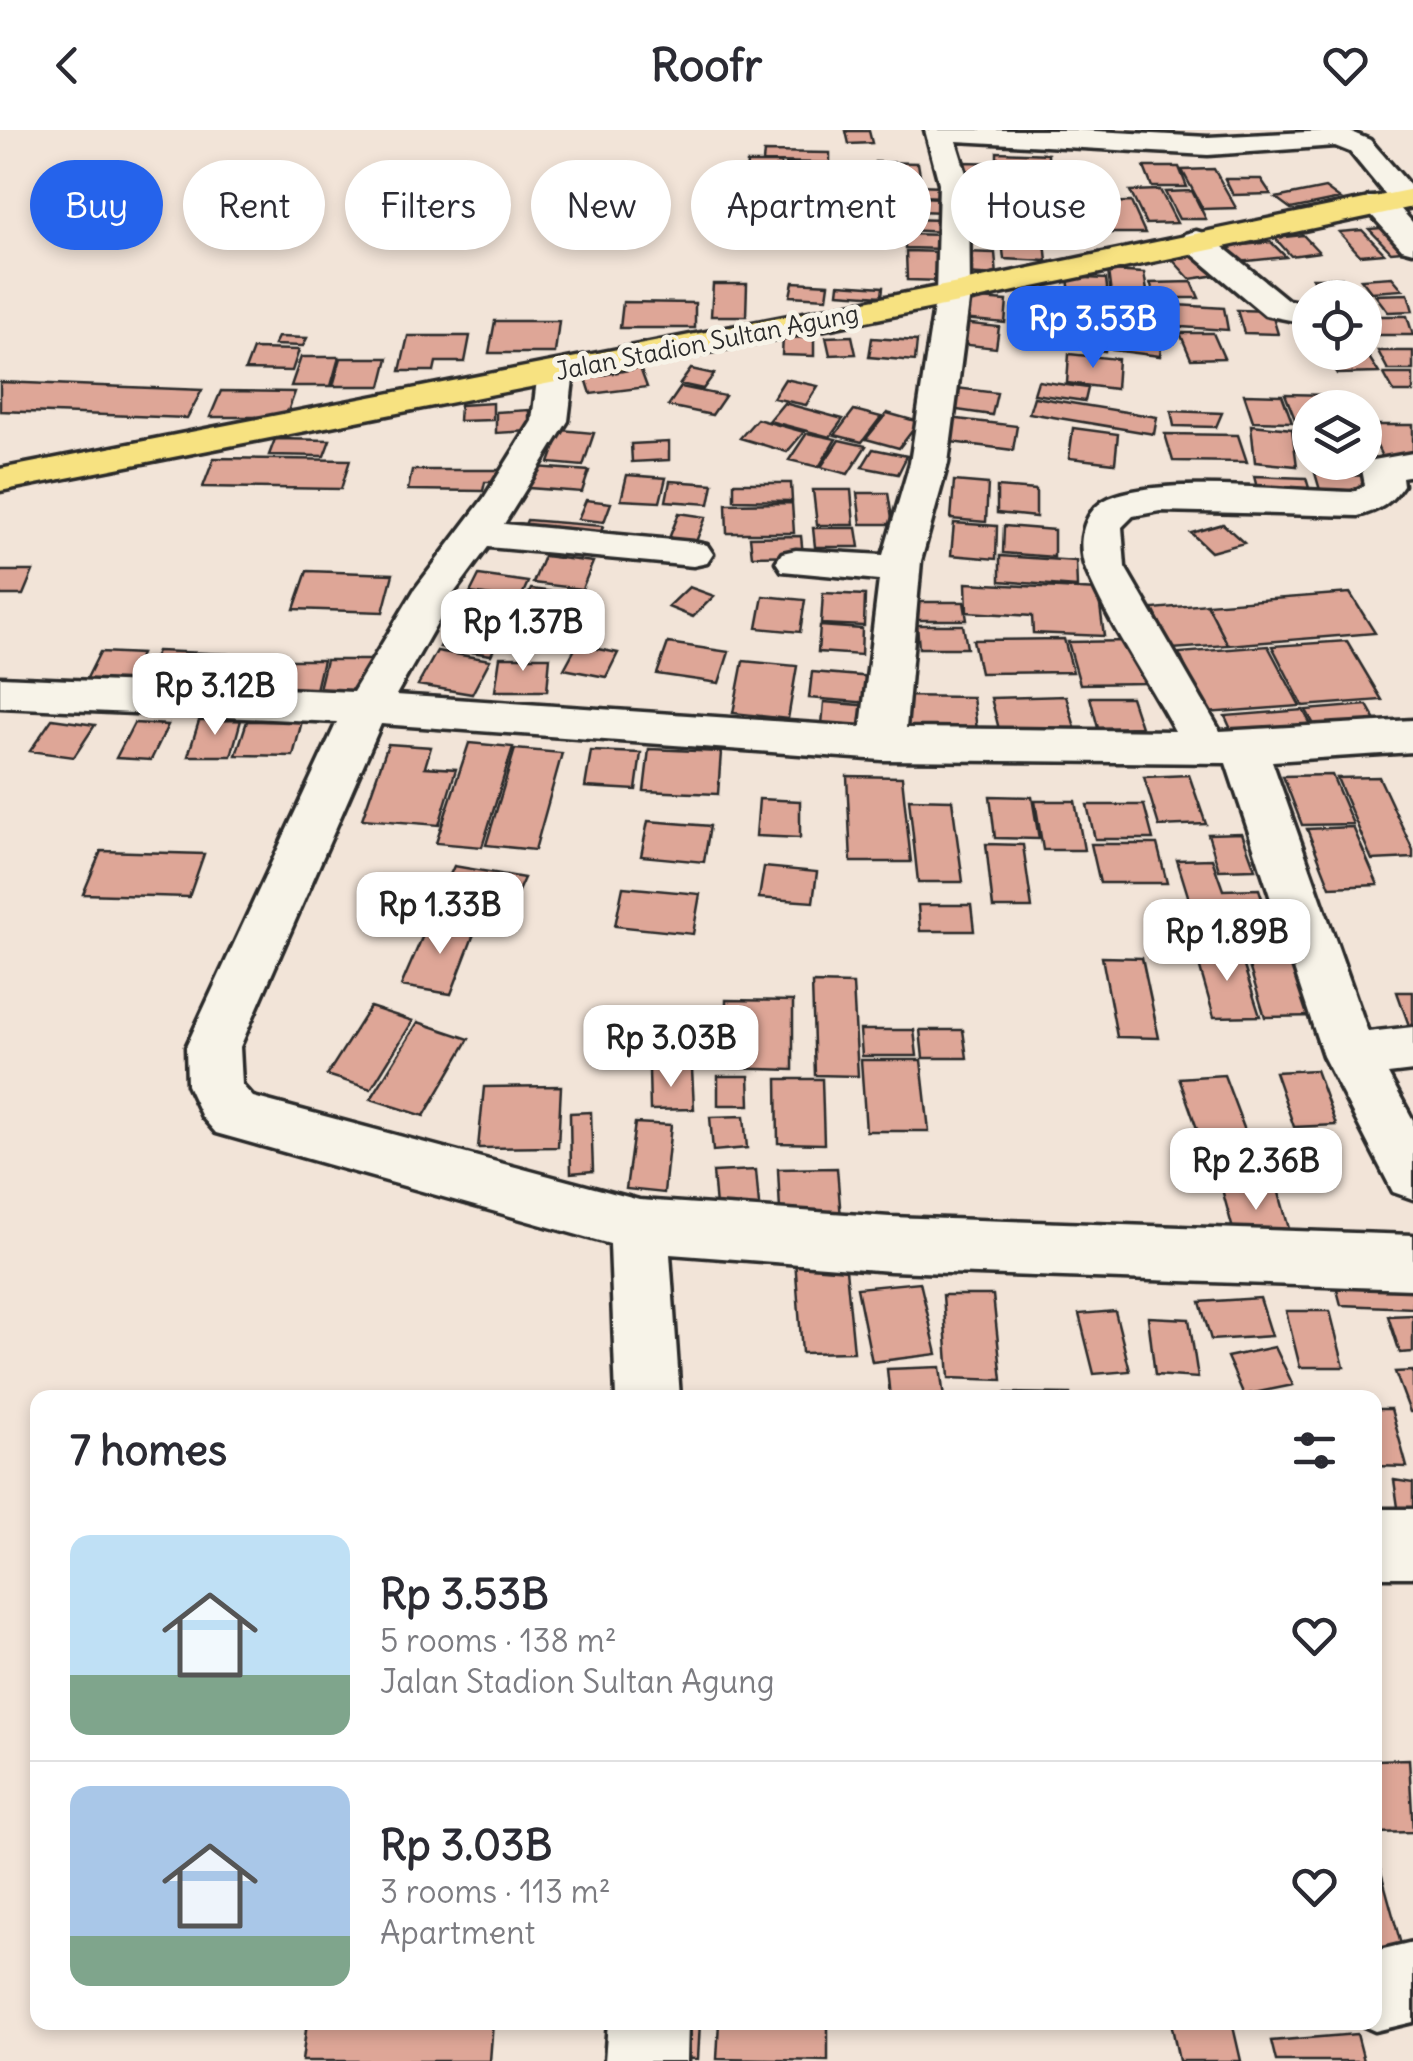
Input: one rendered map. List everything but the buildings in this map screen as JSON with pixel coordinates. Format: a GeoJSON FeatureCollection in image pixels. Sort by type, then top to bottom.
{"type":"FeatureCollection","features":[{"type":"Feature","properties":{"kind":"main road","name":"Jalan Stadion Sultan Agung"},"geometry":{"type":"LineString","coordinates":[[0,480],[953,294],[1399,200]]}},
{"type":"Feature","properties":{"kind":"street"},"geometry":{"type":"LineString","coordinates":[[882,744],[900,569],[929,464],[953,294],[954,183],[940,131],[1208,146],[1339,137],[1360,146],[1399,200],[1413,242]]}},
{"type":"Feature","properties":{"kind":"street"},"geometry":{"type":"LineString","coordinates":[[1196,240],[1277,308],[1292,311]]}},
{"type":"Feature","properties":{"kind":"street"},"geometry":{"type":"LineString","coordinates":[[556,371],[550,421],[477,534],[436,589],[366,708],[213,1048],[210,1075],[218,1100],[236,1116],[638,1226],[890,1244],[1413,1262]]}},
{"type":"Feature","properties":{"kind":"street"},"geometry":{"type":"LineString","coordinates":[[1413,464],[1381,468],[1384,484],[1376,496],[1358,504],[1160,499],[1120,506],[1102,525],[1105,568],[1226,747],[1350,1056],[1413,1174]]}},
{"type":"Feature","properties":{"kind":"street"},"geometry":{"type":"LineString","coordinates":[[477,534],[693,554]]}},
{"type":"Feature","properties":{"kind":"street"},"geometry":{"type":"LineString","coordinates":[[796,562],[900,569]]}},
{"type":"Feature","properties":{"kind":"street"},"geometry":{"type":"LineString","coordinates":[[0,692],[366,708],[882,744],[1226,747],[1413,736]]}},
{"type":"Feature","properties":{"kind":"street"},"geometry":{"type":"LineString","coordinates":[[1350,1056],[1413,1049]]}},
{"type":"Feature","properties":{"kind":"street"},"geometry":{"type":"LineString","coordinates":[[638,1226],[648,1390]]}},
{"type":"Feature","properties":{"kind":"street"},"geometry":{"type":"LineString","coordinates":[[1382,1544],[1413,1543]]}},
{"type":"Feature","properties":{"kind":"street"},"geometry":{"type":"LineString","coordinates":[[1382,1989],[1413,1982]]}},
{"type":"Feature","properties":{"kind":"street"},"geometry":{"type":"LineString","coordinates":[[646,2061],[648,2030]]}}]}
